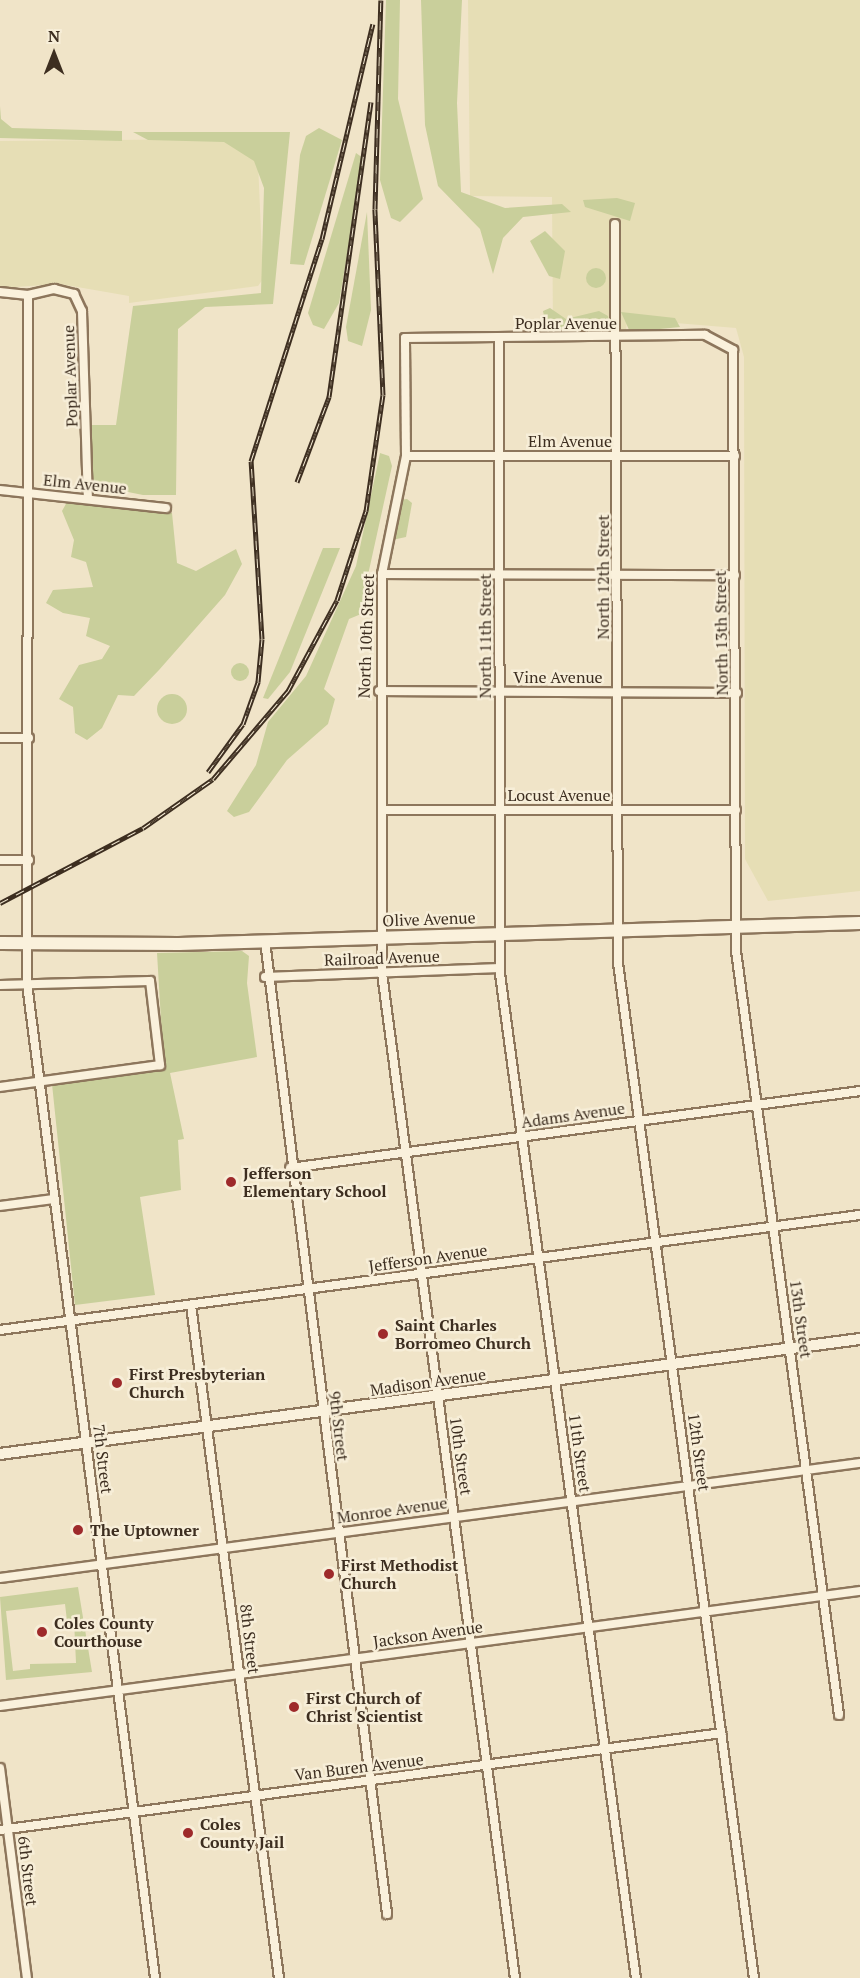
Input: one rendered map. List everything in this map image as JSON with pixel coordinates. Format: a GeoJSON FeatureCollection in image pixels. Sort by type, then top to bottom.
{"type":"FeatureCollection","features":[{"type":"Feature","properties":{"kind":"main road","name":"Olive Avenue"},"geometry":{"type":"LineString","coordinates":[[0,943],[265,941],[860,923]]}},
{"type":"Feature","properties":{"kind":"street","name":"North 12th Street"},"geometry":{"type":"LineString","coordinates":[[615,224],[618,930]]}},
{"type":"Feature","properties":{"kind":"street","name":"Poplar Avenue"},"geometry":{"type":"LineString","coordinates":[[0,292],[28,295],[64,291],[74,294],[82,311],[88,499]]}},
{"type":"Feature","properties":{"kind":"street","name":"7th Street"},"geometry":{"type":"LineString","coordinates":[[28,295],[26,492],[30,943],[27,984],[155,1978]]}},
{"type":"Feature","properties":{"kind":"street","name":"Poplar Avenue"},"geometry":{"type":"LineString","coordinates":[[405,338],[617,338],[705,335],[726,342]]}},
{"type":"Feature","properties":{"kind":"street","name":"North 10th Street"},"geometry":{"type":"LineString","coordinates":[[382,937],[379,691],[382,574],[406,456],[405,338]]}},
{"type":"Feature","properties":{"kind":"street","name":"North 11th Street"},"geometry":{"type":"LineString","coordinates":[[499,338],[500,933]]}},
{"type":"Feature","properties":{"kind":"street","name":"North 13th Street"},"geometry":{"type":"LineString","coordinates":[[726,342],[735,361],[736,926]]}},
{"type":"Feature","properties":{"kind":"street","name":"Elm Avenue"},"geometry":{"type":"LineString","coordinates":[[406,456],[735,456]]}},
{"type":"Feature","properties":{"kind":"street","name":"Elm Avenue"},"geometry":{"type":"LineString","coordinates":[[0,490],[166,508]]}},
{"type":"Feature","properties":{"kind":"street"},"geometry":{"type":"LineString","coordinates":[[382,574],[735,575]]}},
{"type":"Feature","properties":{"kind":"street","name":"Vine Avenue"},"geometry":{"type":"LineString","coordinates":[[379,691],[737,693]]}},
{"type":"Feature","properties":{"kind":"street"},"geometry":{"type":"LineString","coordinates":[[0,738],[29,738]]}},
{"type":"Feature","properties":{"kind":"street","name":"Locust Avenue"},"geometry":{"type":"LineString","coordinates":[[382,810],[736,810]]}},
{"type":"Feature","properties":{"kind":"street"},"geometry":{"type":"LineString","coordinates":[[0,860],[29,860]]}},
{"type":"Feature","properties":{"kind":"street","name":"13th Street"},"geometry":{"type":"LineString","coordinates":[[736,926],[757,1105],[839,1715]]}},
{"type":"Feature","properties":{"kind":"street","name":"12th Street"},"geometry":{"type":"LineString","coordinates":[[618,930],[639,1121],[754,1978]]}},
{"type":"Feature","properties":{"kind":"street","name":"11th Street"},"geometry":{"type":"LineString","coordinates":[[500,933],[500,968],[636,1978]]}},
{"type":"Feature","properties":{"kind":"street","name":"10th Street"},"geometry":{"type":"LineString","coordinates":[[382,937],[382,973],[515,1978]]}},
{"type":"Feature","properties":{"kind":"street","name":"9th Street"},"geometry":{"type":"LineString","coordinates":[[265,941],[265,977],[387,1914]]}},
{"type":"Feature","properties":{"kind":"street","name":"Railroad Avenue"},"geometry":{"type":"LineString","coordinates":[[265,977],[500,968]]}},
{"type":"Feature","properties":{"kind":"street"},"geometry":{"type":"LineString","coordinates":[[0,985],[150,981],[160,1065],[0,1087]]}},
{"type":"Feature","properties":{"kind":"street","name":"Adams Avenue"},"geometry":{"type":"LineString","coordinates":[[290,1168],[860,1092]]}},
{"type":"Feature","properties":{"kind":"street"},"geometry":{"type":"LineString","coordinates":[[0,1206],[54,1199]]}},
{"type":"Feature","properties":{"kind":"street","name":"Jefferson Avenue"},"geometry":{"type":"LineString","coordinates":[[0,1330],[860,1215]]}},
{"type":"Feature","properties":{"kind":"street","name":"8th Street"},"geometry":{"type":"LineString","coordinates":[[191,1305],[279,1978]]}},
{"type":"Feature","properties":{"kind":"street","name":"Madison Avenue"},"geometry":{"type":"LineString","coordinates":[[0,1454],[860,1339]]}},
{"type":"Feature","properties":{"kind":"street","name":"Monroe Avenue"},"geometry":{"type":"LineString","coordinates":[[0,1578],[860,1463]]}},
{"type":"Feature","properties":{"kind":"street","name":"Jackson Avenue"},"geometry":{"type":"LineString","coordinates":[[0,1706],[860,1591]]}},
{"type":"Feature","properties":{"kind":"street","name":"Van Buren Avenue"},"geometry":{"type":"LineString","coordinates":[[4,1829],[370,1780],[486,1767],[722,1733]]}},
{"type":"Feature","properties":{"kind":"street","name":"6th Street"},"geometry":{"type":"LineString","coordinates":[[0,1768],[4,1829],[27,1978]]}},
{"type":"Feature","properties":{"kind":"shaded area"},"geometry":{"type":"Polygon","coordinates":[[[468,0],[860,0],[860,891],[768,901],[745,859],[744,357],[736,328],[627,319],[626,332],[553,332],[552,197],[470,196],[468,0]]]}},
{"type":"Feature","properties":{"kind":"shaded area"},"geometry":{"type":"Polygon","coordinates":[[[223,139],[258,162],[263,279],[258,286],[129,303],[129,296],[60,284],[0,288],[0,141],[223,139]]]}},
{"type":"Feature","properties":{"kind":"green space"},"geometry":{"type":"Polygon","coordinates":[[[386,0],[400,0],[398,99],[423,199],[400,222],[391,218],[380,180],[386,0]]]}},
{"type":"Feature","properties":{"kind":"green space"},"geometry":{"type":"Polygon","coordinates":[[[421,0],[462,0],[457,103],[461,192],[505,208],[562,204],[571,212],[523,217],[503,238],[493,274],[480,229],[438,186],[425,125],[421,0]]]}},
{"type":"Feature","properties":{"kind":"green space"},"geometry":{"type":"Polygon","coordinates":[[[0,106],[1,119],[12,128],[122,131],[122,141],[0,138],[0,106]]]}},
{"type":"Feature","properties":{"kind":"green space"},"geometry":{"type":"Polygon","coordinates":[[[319,128],[342,140],[304,265],[290,264],[300,155],[306,136],[319,128]]]}},
{"type":"Feature","properties":{"kind":"green space"},"geometry":{"type":"Polygon","coordinates":[[[133,132],[290,132],[273,304],[205,307],[178,329],[176,495],[143,495],[93,485],[86,472],[88,425],[116,425],[133,306],[261,293],[264,188],[254,161],[224,142],[148,140],[133,132]]]}},
{"type":"Feature","properties":{"kind":"green space"},"geometry":{"type":"Polygon","coordinates":[[[356,153],[363,158],[339,303],[324,329],[313,325],[308,313],[356,153]]]}},
{"type":"Feature","properties":{"kind":"green space"},"geometry":{"type":"Polygon","coordinates":[[[617,198],[635,203],[630,221],[585,207],[583,200],[617,198]]]}},
{"type":"Feature","properties":{"kind":"green space"},"geometry":{"type":"Polygon","coordinates":[[[367,212],[371,310],[362,346],[348,341],[346,327],[367,212]]]}},
{"type":"Feature","properties":{"kind":"green space"},"geometry":{"type":"Polygon","coordinates":[[[545,231],[565,251],[560,279],[549,276],[530,241],[545,231]]]}},
{"type":"Feature","properties":{"kind":"green space"},"geometry":{"type":"Polygon","coordinates":[[[592,268],[600,268],[606,274],[606,282],[600,288],[592,288],[586,282],[586,274],[592,268]]]}},
{"type":"Feature","properties":{"kind":"green space"},"geometry":{"type":"Polygon","coordinates":[[[550,308],[566,319],[599,311],[608,316],[609,329],[547,332],[543,311],[550,308]]]}},
{"type":"Feature","properties":{"kind":"green space"},"geometry":{"type":"Polygon","coordinates":[[[621,312],[675,318],[680,327],[630,332],[621,312]]]}},
{"type":"Feature","properties":{"kind":"green space"},"geometry":{"type":"Polygon","coordinates":[[[380,453],[389,456],[392,466],[366,584],[366,612],[349,619],[324,689],[335,699],[328,724],[287,760],[249,812],[234,817],[227,811],[256,765],[268,722],[306,676],[356,566],[380,453]]]}},
{"type":"Feature","properties":{"kind":"green space"},"geometry":{"type":"Polygon","coordinates":[[[407,499],[412,503],[406,537],[392,540],[400,500],[407,499]]]}},
{"type":"Feature","properties":{"kind":"green space"},"geometry":{"type":"Polygon","coordinates":[[[67,502],[172,513],[177,563],[196,571],[236,549],[242,564],[225,595],[159,670],[134,696],[118,695],[102,728],[87,740],[75,733],[73,707],[59,699],[79,665],[102,659],[110,646],[86,636],[90,618],[63,613],[46,603],[53,590],[93,587],[86,562],[71,557],[74,540],[62,511],[67,502]]]}},
{"type":"Feature","properties":{"kind":"green space"},"geometry":{"type":"Polygon","coordinates":[[[323,548],[340,548],[290,672],[268,699],[263,698],[323,548]]]}},
{"type":"Feature","properties":{"kind":"green space"},"geometry":{"type":"Polygon","coordinates":[[[240,663],[246,666],[249,672],[246,678],[240,681],[234,678],[231,672],[234,666],[240,663]]]}},
{"type":"Feature","properties":{"kind":"green space"},"geometry":{"type":"Polygon","coordinates":[[[172,694],[183,698],[187,709],[183,720],[172,724],[161,720],[157,709],[161,698],[172,694]]]}},
{"type":"Feature","properties":{"kind":"green space"},"geometry":{"type":"Polygon","coordinates":[[[242,951],[249,956],[247,983],[257,1057],[170,1073],[184,1139],[178,1140],[181,1190],[140,1197],[155,1295],[75,1305],[52,1084],[164,1070],[157,953],[242,951]]]}},
{"type":"Feature","properties":{"kind":"green space"},"geometry":{"type":"Polygon","coordinates":[[[78,1587],[92,1672],[6,1680],[0,1597],[78,1587]],[[65,1604],[6,1611],[13,1671],[30,1669],[30,1664],[76,1663],[74,1620],[67,1621],[65,1604]]]}},
{"type":"Feature","properties":{"kind":"railway"},"geometry":{"type":"LineString","coordinates":[[0,903],[143,828],[213,779],[288,691],[337,600],[366,511],[383,395],[375,209],[381,0]]}},
{"type":"Feature","properties":{"kind":"railway"},"geometry":{"type":"LineString","coordinates":[[208,772],[243,724],[258,682],[262,639],[251,461],[322,239],[373,24]]}},
{"type":"Feature","properties":{"kind":"railway"},"geometry":{"type":"LineString","coordinates":[[297,482],[329,397],[371,102]]}},
{"type":"Feature","properties":{"kind":"place","name":"Jefferson Elementary School"},"geometry":{"type":"Point","coordinates":[231,1182]}},
{"type":"Feature","properties":{"kind":"place","name":"Saint Charles Borromeo Church"},"geometry":{"type":"Point","coordinates":[383,1334]}},
{"type":"Feature","properties":{"kind":"place","name":"First Presbyterian Church"},"geometry":{"type":"Point","coordinates":[117,1383]}},
{"type":"Feature","properties":{"kind":"place","name":"The Uptowner"},"geometry":{"type":"Point","coordinates":[78,1530]}},
{"type":"Feature","properties":{"kind":"place","name":"First Methodist Church"},"geometry":{"type":"Point","coordinates":[329,1574]}},
{"type":"Feature","properties":{"kind":"place","name":"Coles County Courthouse"},"geometry":{"type":"Point","coordinates":[42,1632]}},
{"type":"Feature","properties":{"kind":"place","name":"First Church of Christ Scientist"},"geometry":{"type":"Point","coordinates":[294,1707]}},
{"type":"Feature","properties":{"kind":"place","name":"Coles County Jail"},"geometry":{"type":"Point","coordinates":[188,1833]}}]}
